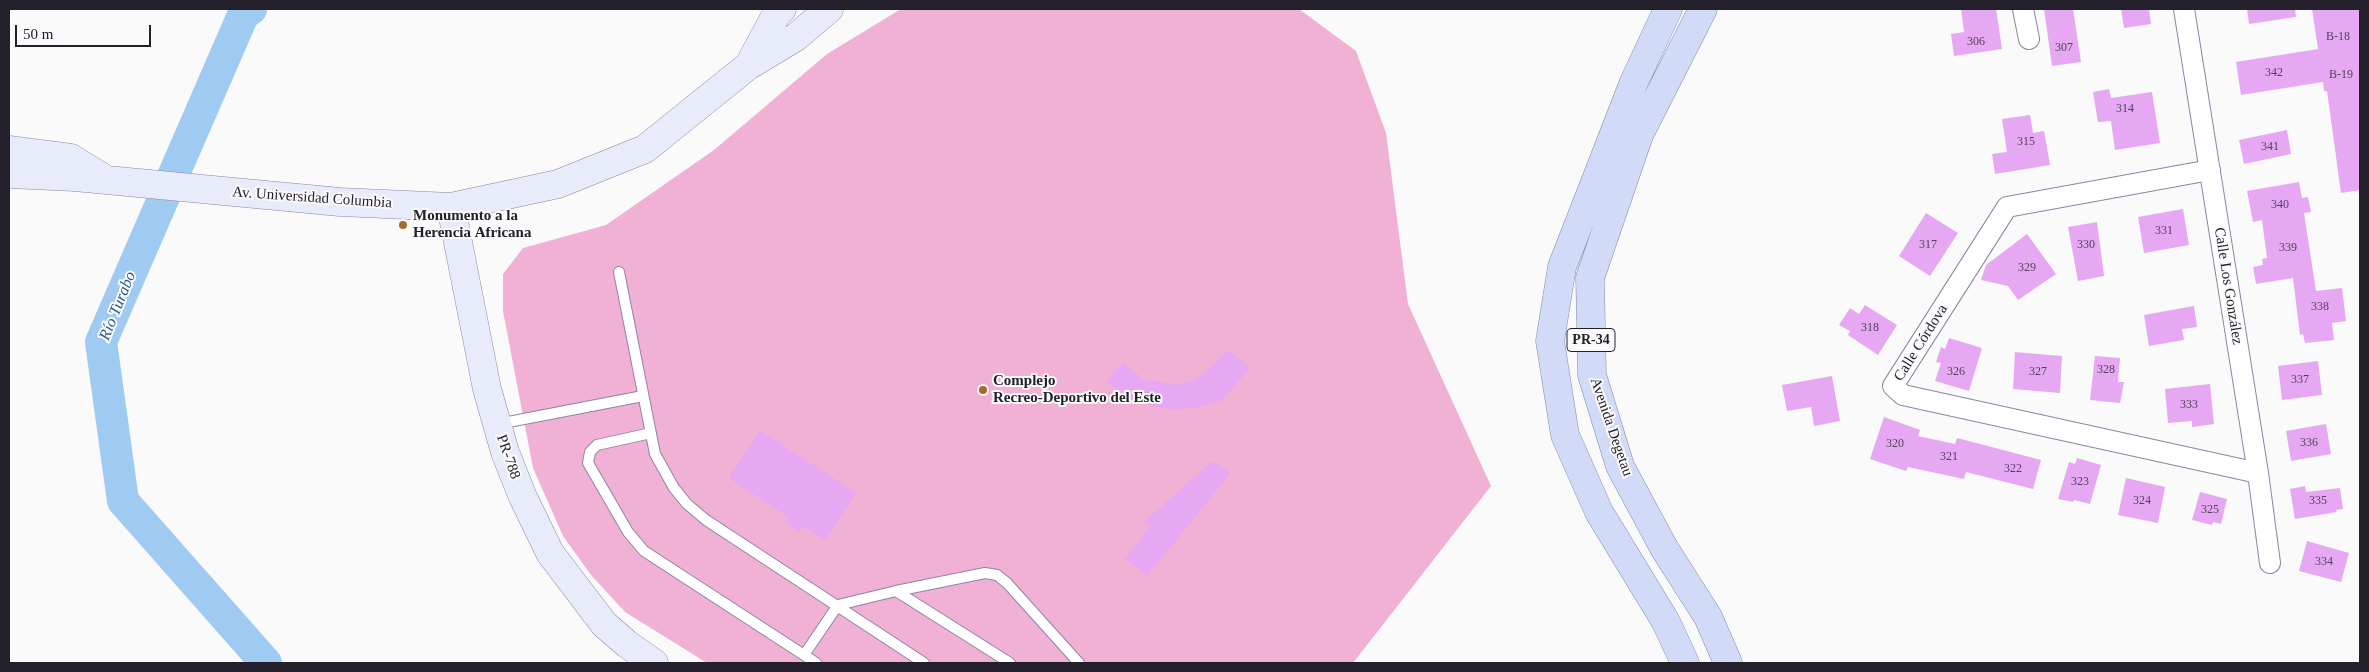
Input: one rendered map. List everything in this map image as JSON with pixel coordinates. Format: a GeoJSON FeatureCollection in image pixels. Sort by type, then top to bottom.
{"type":"FeatureCollection","features":[{"type":"Feature","properties":{"kind":"main road","name":"Av. Universidad Columbia"},"geometry":{"type":"LineString","coordinates":[[748,66],[777,13],[782,9]]}},
{"type":"Feature","properties":{"kind":"main road","name":"Av. Universidad Columbia"},"geometry":{"type":"LineString","coordinates":[[9,174],[108,180],[340,202],[450,207],[558,184],[645,149],[748,66],[796,37],[829,9]]}},
{"type":"Feature","properties":{"kind":"main road","name":"PR-34"},"geometry":{"type":"LineString","coordinates":[[1668,9],[1634,82],[1562,267],[1550,341],[1565,435],[1599,512],[1666,622],[1685,663]]}},
{"type":"Feature","properties":{"kind":"main road","name":"Avenida Degetau"},"geometry":{"type":"LineString","coordinates":[[1703,9],[1639,135],[1590,278],[1592,375],[1620,466],[1664,548],[1708,617],[1728,663]]}},
{"type":"Feature","properties":{"kind":"main road","name":"Av. Universidad Columbia"},"geometry":{"type":"LineString","coordinates":[[9,150],[71,158],[108,180]]}},
{"type":"Feature","properties":{"kind":"main road","name":"PR-788"},"geometry":{"type":"LineString","coordinates":[[450,207],[470,313],[497,424],[505,452],[522,495],[550,553],[604,624],[627,644],[654,663]]}},
{"type":"Feature","properties":{"kind":"street"},"geometry":{"type":"LineString","coordinates":[[2023,9],[2029,39]]}},
{"type":"Feature","properties":{"kind":"street","name":"Calle Los González"},"geometry":{"type":"LineString","coordinates":[[2184,9],[2258,473],[2270,563]]}},
{"type":"Feature","properties":{"kind":"street","name":"Calle Córdova"},"geometry":{"type":"LineString","coordinates":[[2210,170],[2007,207],[1893,386],[1903,395],[2258,473]]}},
{"type":"Feature","properties":{"kind":"lane"},"geometry":{"type":"LineString","coordinates":[[619,272],[655,454],[664,472],[688,504],[706,520],[924,663]]}},
{"type":"Feature","properties":{"kind":"lane"},"geometry":{"type":"LineString","coordinates":[[497,424],[643,396]]}},
{"type":"Feature","properties":{"kind":"lane"},"geometry":{"type":"LineString","coordinates":[[651,433],[597,445],[590,452],[588,463],[628,532],[644,551],[816,663]]}},
{"type":"Feature","properties":{"kind":"lane"},"geometry":{"type":"LineString","coordinates":[[804,655],[838,605],[985,573],[997,575],[1079,663]]}},
{"type":"Feature","properties":{"kind":"lane"},"geometry":{"type":"LineString","coordinates":[[896,591],[1010,663]]}},
{"type":"Feature","properties":{"kind":"shaded area","name":"Complejo Recreo-Deportivo del Este"},"geometry":{"type":"Polygon","coordinates":[[[901,9],[1299,9],[1356,51],[1386,133],[1408,304],[1491,486],[1353,663],[707,663],[625,612],[591,575],[563,536],[533,468],[503,311],[503,274],[523,248],[606,225],[714,150],[827,54],[901,9]]]}},
{"type":"Feature","properties":{"kind":"building"},"geometry":{"type":"Polygon","coordinates":[[[1961,9],[1996,9],[2002,49],[1954,56],[1951,34],[1964,32],[1961,9]]]}},
{"type":"Feature","properties":{"kind":"building"},"geometry":{"type":"Polygon","coordinates":[[[2044,9],[2073,9],[2081,62],[2052,66],[2044,9]]]}},
{"type":"Feature","properties":{"kind":"building"},"geometry":{"type":"Polygon","coordinates":[[[2121,9],[2149,9],[2151,24],[2124,28],[2121,9]]]}},
{"type":"Feature","properties":{"kind":"building"},"geometry":{"type":"Polygon","coordinates":[[[2247,9],[2295,9],[2296,17],[2249,24],[2247,9]]]}},
{"type":"Feature","properties":{"kind":"building"},"geometry":{"type":"Polygon","coordinates":[[[2312,9],[2360,9],[2360,190],[2341,193],[2327,91],[2324,91],[2323,82],[2241,95],[2236,62],[2318,49],[2312,9]]]}},
{"type":"Feature","properties":{"kind":"building"},"geometry":{"type":"Polygon","coordinates":[[[2109,89],[2111,98],[2152,92],[2160,143],[2115,150],[2111,121],[2098,122],[2093,92],[2109,89]]]}},
{"type":"Feature","properties":{"kind":"building"},"geometry":{"type":"Polygon","coordinates":[[[2030,115],[2033,133],[2044,131],[2050,165],[1995,174],[1992,154],[2007,152],[2002,119],[2030,115]]]}},
{"type":"Feature","properties":{"kind":"building"},"geometry":{"type":"Polygon","coordinates":[[[2287,130],[2291,154],[2244,164],[2239,140],[2287,130]]]}},
{"type":"Feature","properties":{"kind":"building"},"geometry":{"type":"Polygon","coordinates":[[[2299,182],[2302,198],[2308,197],[2311,212],[2304,213],[2316,291],[2342,288],[2346,321],[2332,323],[2334,340],[2305,343],[2303,334],[2300,335],[2293,278],[2256,284],[2253,267],[2263,265],[2262,259],[2267,258],[2262,220],[2253,222],[2247,191],[2299,182]]]}},
{"type":"Feature","properties":{"kind":"building"},"geometry":{"type":"Polygon","coordinates":[[[2183,209],[2189,245],[2144,253],[2138,217],[2183,209]]]}},
{"type":"Feature","properties":{"kind":"building"},"geometry":{"type":"Polygon","coordinates":[[[1926,213],[1958,233],[1930,276],[1899,256],[1926,213]]]}},
{"type":"Feature","properties":{"kind":"building"},"geometry":{"type":"Polygon","coordinates":[[[2097,222],[2104,276],[2078,281],[2068,227],[2097,222]]]}},
{"type":"Feature","properties":{"kind":"building"},"geometry":{"type":"Polygon","coordinates":[[[2027,234],[2056,274],[2018,300],[2008,286],[1981,280],[1986,265],[2027,234]]]}},
{"type":"Feature","properties":{"kind":"building"},"geometry":{"type":"Polygon","coordinates":[[[1865,305],[1897,325],[1878,355],[1848,335],[1850,331],[1839,325],[1850,308],[1859,314],[1865,305]]]}},
{"type":"Feature","properties":{"kind":"building"},"geometry":{"type":"Polygon","coordinates":[[[2194,306],[2197,327],[2182,329],[2184,340],[2149,346],[2144,315],[2194,306]]]}},
{"type":"Feature","properties":{"kind":"building"},"geometry":{"type":"Polygon","coordinates":[[[1949,338],[1982,348],[1969,391],[1935,381],[1941,363],[1936,362],[1941,347],[1945,349],[1949,338]]]}},
{"type":"Feature","properties":{"kind":"building"},"geometry":{"type":"Polygon","coordinates":[[[1229,350],[1250,368],[1222,400],[1201,407],[1175,410],[1147,405],[1131,399],[1107,382],[1123,362],[1143,379],[1176,385],[1197,379],[1229,350]]]}},
{"type":"Feature","properties":{"kind":"building"},"geometry":{"type":"Polygon","coordinates":[[[2015,352],[2062,356],[2060,393],[2013,389],[2015,352]]]}},
{"type":"Feature","properties":{"kind":"building"},"geometry":{"type":"Polygon","coordinates":[[[2095,356],[2120,358],[2118,382],[2124,382],[2120,403],[2090,400],[2095,356]]]}},
{"type":"Feature","properties":{"kind":"building"},"geometry":{"type":"Polygon","coordinates":[[[2318,361],[2322,395],[2282,400],[2278,366],[2318,361]]]}},
{"type":"Feature","properties":{"kind":"building"},"geometry":{"type":"Polygon","coordinates":[[[1832,376],[1840,421],[1814,426],[1811,407],[1787,411],[1782,385],[1832,376]]]}},
{"type":"Feature","properties":{"kind":"building"},"geometry":{"type":"Polygon","coordinates":[[[2210,384],[2214,424],[2192,427],[2192,421],[2168,423],[2165,389],[2210,384]]]}},
{"type":"Feature","properties":{"kind":"building"},"geometry":{"type":"Polygon","coordinates":[[[1884,417],[1920,430],[1918,436],[1955,444],[1957,438],[2041,460],[2033,489],[1966,472],[1964,479],[1908,467],[1906,471],[1870,459],[1884,417]]]}},
{"type":"Feature","properties":{"kind":"building"},"geometry":{"type":"Polygon","coordinates":[[[2326,424],[2331,454],[2291,461],[2286,431],[2326,424]]]}},
{"type":"Feature","properties":{"kind":"building"},"geometry":{"type":"Polygon","coordinates":[[[760,430],[856,493],[825,541],[803,526],[799,532],[784,522],[788,517],[729,478],[760,430]]]}},
{"type":"Feature","properties":{"kind":"building"},"geometry":{"type":"Polygon","coordinates":[[[2077,458],[2101,465],[2090,504],[2058,499],[2069,462],[2075,464],[2077,458]]]}},
{"type":"Feature","properties":{"kind":"building"},"geometry":{"type":"Polygon","coordinates":[[[1212,461],[1231,473],[1147,576],[1125,559],[1150,526],[1144,522],[1212,461]]]}},
{"type":"Feature","properties":{"kind":"building"},"geometry":{"type":"Polygon","coordinates":[[[2126,478],[2165,487],[2158,523],[2118,515],[2126,478]]]}},
{"type":"Feature","properties":{"kind":"building"},"geometry":{"type":"Polygon","coordinates":[[[2305,486],[2306,492],[2340,488],[2343,509],[2336,510],[2337,512],[2295,519],[2290,489],[2305,486]]]}},
{"type":"Feature","properties":{"kind":"building"},"geometry":{"type":"Polygon","coordinates":[[[2200,492],[2227,499],[2221,524],[2213,522],[2212,525],[2192,520],[2200,492]]]}},
{"type":"Feature","properties":{"kind":"building"},"geometry":{"type":"Polygon","coordinates":[[[2307,541],[2349,553],[2341,582],[2299,571],[2307,541]]]}},
{"type":"Feature","properties":{"kind":"waterway","name":"Río Turabo"},"geometry":{"type":"LineString","coordinates":[[251,9],[243,15],[101,342],[123,501],[266,663]]}},
{"type":"Feature","properties":{"kind":"place","name":"Monumento a la Herencia Africana"},"geometry":{"type":"Point","coordinates":[403,225]}},
{"type":"Feature","properties":{"kind":"place","name":"Complejo Recreo-Deportivo del Este"},"geometry":{"type":"Point","coordinates":[983,390]}}]}
